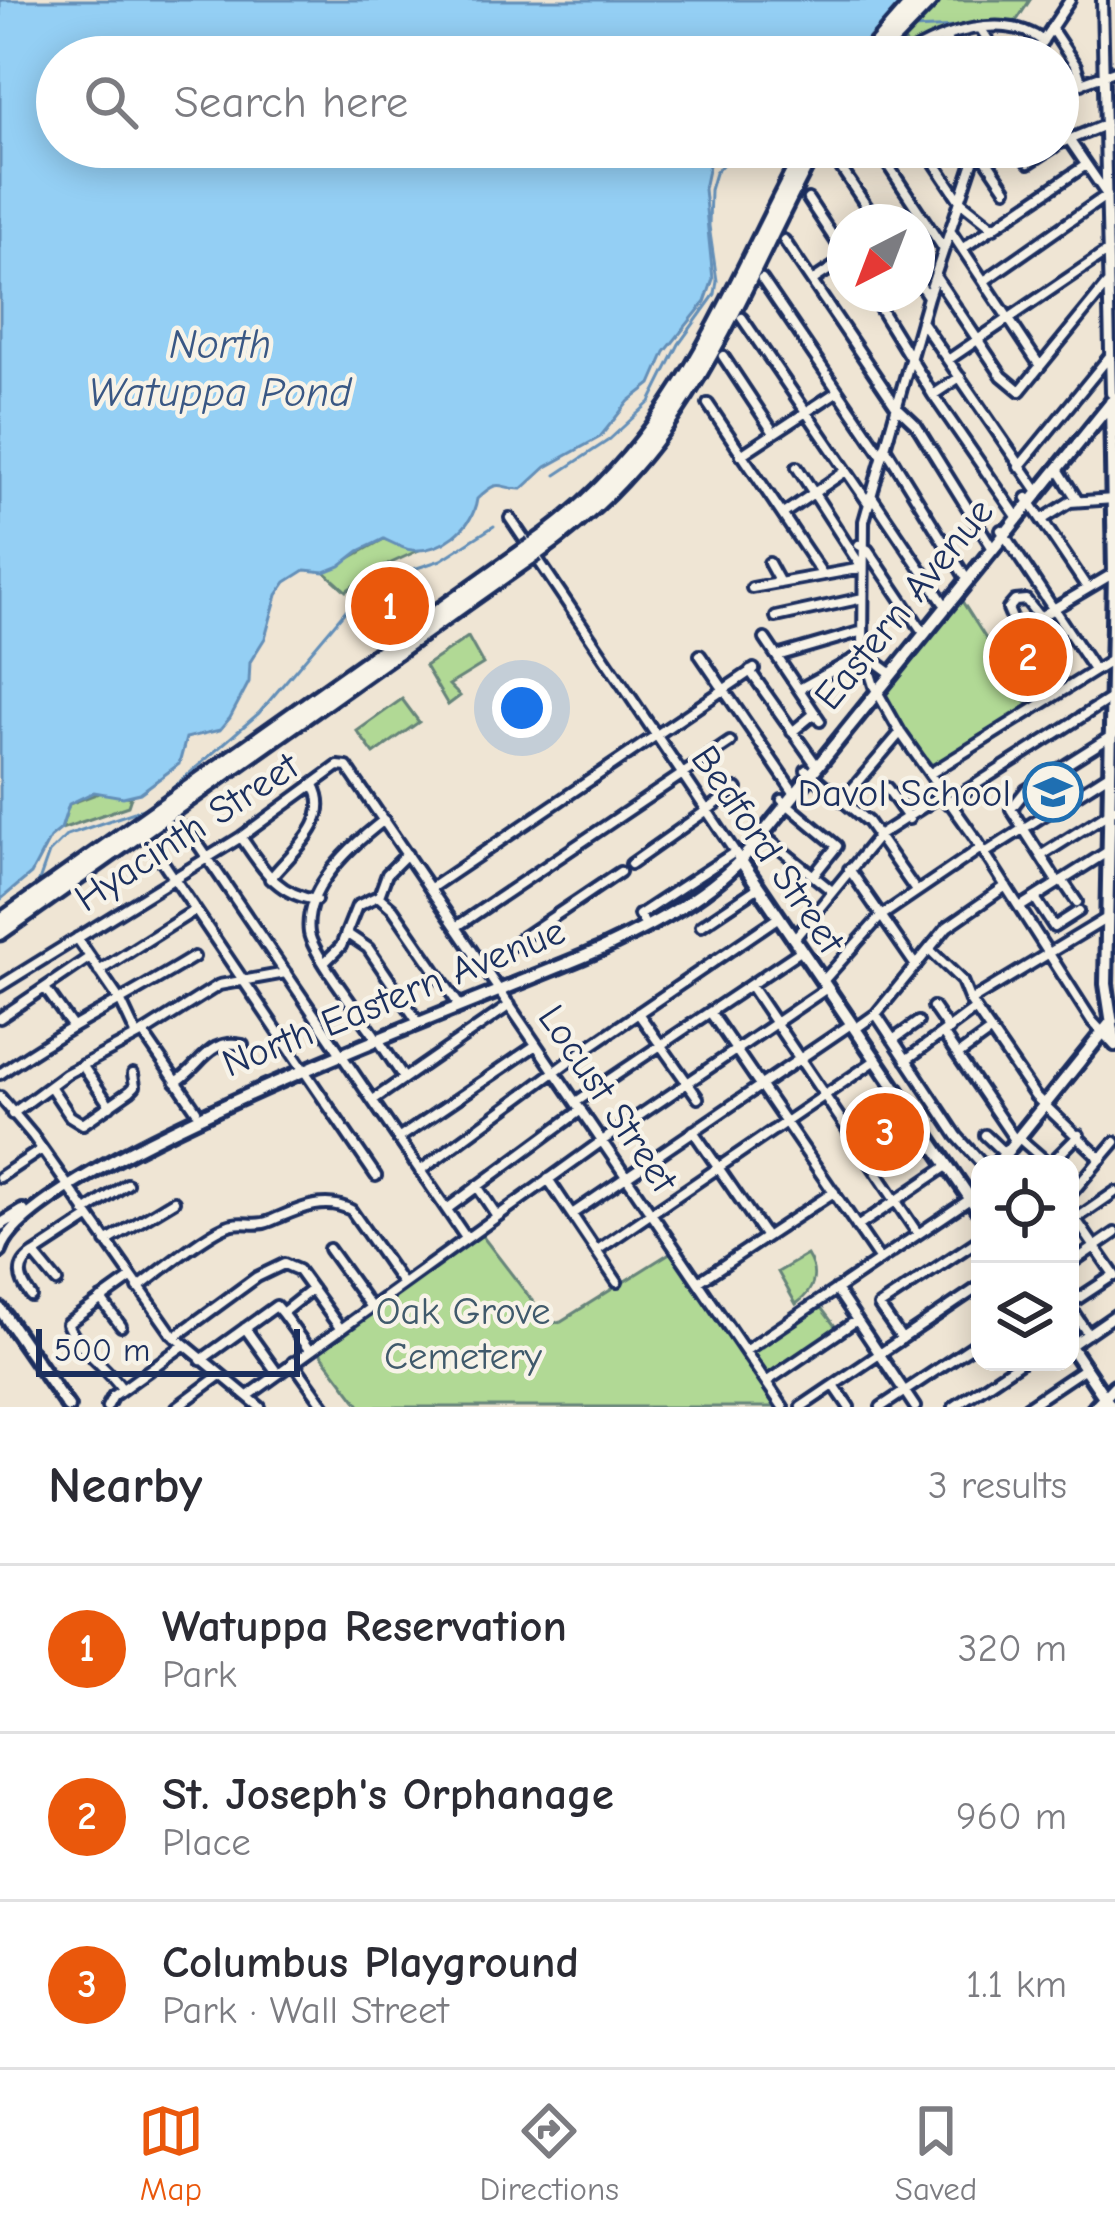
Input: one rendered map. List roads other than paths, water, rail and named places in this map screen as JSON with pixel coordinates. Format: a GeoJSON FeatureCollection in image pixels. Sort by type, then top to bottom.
{"type":"FeatureCollection","features":[{"type":"Feature","properties":{"kind":"highway"},"geometry":{"type":"LineString","coordinates":[[883,36],[915,0]]}},
{"type":"Feature","properties":{"kind":"highway"},"geometry":{"type":"LineString","coordinates":[[896,36],[931,0]]}},
{"type":"Feature","properties":{"kind":"highway"},"geometry":{"type":"LineString","coordinates":[[0,933],[532,551],[607,485],[664,417],[690,374],[795,168]]}},
{"type":"Feature","properties":{"kind":"highway"},"geometry":{"type":"LineString","coordinates":[[0,922],[601,504],[671,422],[812,168]]}},
{"type":"Feature","properties":{"kind":"main road"},"geometry":{"type":"LineString","coordinates":[[1113,395],[1112,849],[1107,918],[1111,935],[1106,986],[1115,1045]]}},
{"type":"Feature","properties":{"kind":"main road","name":"Eastern Avenue"},"geometry":{"type":"LineString","coordinates":[[1033,495],[1058,470],[1113,395]]}},
{"type":"Feature","properties":{"kind":"main road","name":"Eastern Avenue"},"geometry":{"type":"LineString","coordinates":[[889,672],[1113,395]]}},
{"type":"Feature","properties":{"kind":"main road","name":"Eastern Avenue"},"geometry":{"type":"LineString","coordinates":[[738,856],[991,546]]}},
{"type":"Feature","properties":{"kind":"main road","name":"Bedford Street"},"geometry":{"type":"LineString","coordinates":[[738,856],[970,1199]]}},
{"type":"Feature","properties":{"kind":"main road","name":"North Eastern Avenue"},"geometry":{"type":"LineString","coordinates":[[377,1039],[643,921],[738,856]]}},
{"type":"Feature","properties":{"kind":"main road","name":"North Eastern Avenue"},"geometry":{"type":"LineString","coordinates":[[68,1186],[141,1137],[196,1110],[629,936],[701,892],[738,856]]}},
{"type":"Feature","properties":{"kind":"main road"},"geometry":{"type":"LineString","coordinates":[[1005,1155],[1114,1019]]}},
{"type":"Feature","properties":{"kind":"main road","name":"North Eastern Avenue"},"geometry":{"type":"LineString","coordinates":[[68,1186],[177,1126],[303,1069]]}},
{"type":"Feature","properties":{"kind":"main road"},"geometry":{"type":"LineString","coordinates":[[0,1225],[68,1186]]}},
{"type":"Feature","properties":{"kind":"main road"},"geometry":{"type":"LineString","coordinates":[[0,1251],[13,1228],[68,1186]]}},
{"type":"Feature","properties":{"kind":"main road"},"geometry":{"type":"LineString","coordinates":[[2,1314],[68,1407]]}},
{"type":"Feature","properties":{"kind":"main road"},"geometry":{"type":"LineString","coordinates":[[1079,1359],[1102,1401],[1115,1386]]}},
{"type":"Feature","properties":{"kind":"street"},"geometry":{"type":"LineString","coordinates":[[1046,36],[1070,0]]}},
{"type":"Feature","properties":{"kind":"street"},"geometry":{"type":"LineString","coordinates":[[1101,1],[1113,395]]}},
{"type":"Feature","properties":{"kind":"street"},"geometry":{"type":"LineString","coordinates":[[1102,34],[1115,25]]}},
{"type":"Feature","properties":{"kind":"street"},"geometry":{"type":"LineString","coordinates":[[952,36],[1017,27],[1034,36]]}},
{"type":"Feature","properties":{"kind":"street"},"geometry":{"type":"LineString","coordinates":[[1051,28],[1056,36]]}},
{"type":"Feature","properties":{"kind":"street"},"geometry":{"type":"LineString","coordinates":[[981,29],[986,36]]}},
{"type":"Feature","properties":{"kind":"street"},"geometry":{"type":"LineString","coordinates":[[1079,85],[1115,71]]}},
{"type":"Feature","properties":{"kind":"street"},"geometry":{"type":"LineString","coordinates":[[1079,77],[1082,84]]}},
{"type":"Feature","properties":{"kind":"street"},"geometry":{"type":"LineString","coordinates":[[1079,134],[1105,125]]}},
{"type":"Feature","properties":{"kind":"street"},"geometry":{"type":"LineString","coordinates":[[1105,142],[1115,135]]}},
{"type":"Feature","properties":{"kind":"street"},"geometry":{"type":"LineString","coordinates":[[1079,154],[1107,196]]}},
{"type":"Feature","properties":{"kind":"street"},"geometry":{"type":"LineString","coordinates":[[962,248],[1086,165]]}},
{"type":"Feature","properties":{"kind":"street"},"geometry":{"type":"LineString","coordinates":[[838,168],[864,204]]}},
{"type":"Feature","properties":{"kind":"street"},"geometry":{"type":"LineString","coordinates":[[890,168],[944,249]]}},
{"type":"Feature","properties":{"kind":"street"},"geometry":{"type":"LineString","coordinates":[[938,168],[960,201],[994,228]]}},
{"type":"Feature","properties":{"kind":"street"},"geometry":{"type":"LineString","coordinates":[[969,168],[935,276],[1002,376],[1021,391],[1109,282]]}},
{"type":"Feature","properties":{"kind":"street"},"geometry":{"type":"LineString","coordinates":[[990,168],[1006,189]]}},
{"type":"Feature","properties":{"kind":"street"},"geometry":{"type":"LineString","coordinates":[[984,281],[1107,196]]}},
{"type":"Feature","properties":{"kind":"street"},"geometry":{"type":"LineString","coordinates":[[808,199],[827,229]]}},
{"type":"Feature","properties":{"kind":"street"},"geometry":{"type":"LineString","coordinates":[[950,231],[1040,366]]}},
{"type":"Feature","properties":{"kind":"street"},"geometry":{"type":"LineString","coordinates":[[784,240],[896,406],[916,425],[991,546]]}},
{"type":"Feature","properties":{"kind":"street"},"geometry":{"type":"LineString","coordinates":[[949,360],[1108,251]]}},
{"type":"Feature","properties":{"kind":"street"},"geometry":{"type":"LineString","coordinates":[[812,281],[827,270]]}},
{"type":"Feature","properties":{"kind":"street"},"geometry":{"type":"LineString","coordinates":[[762,279],[964,575]]}},
{"type":"Feature","properties":{"kind":"street"},"geometry":{"type":"LineString","coordinates":[[882,312],[1016,516]]}},
{"type":"Feature","properties":{"kind":"street"},"geometry":{"type":"LineString","coordinates":[[923,312],[857,546],[862,568],[863,655],[900,732],[983,850],[1101,1034],[1115,1045]]}},
{"type":"Feature","properties":{"kind":"street"},"geometry":{"type":"LineString","coordinates":[[742,318],[845,471],[943,602]]}},
{"type":"Feature","properties":{"kind":"street"},"geometry":{"type":"LineString","coordinates":[[921,320],[1019,467],[1043,519],[1086,586]]}},
{"type":"Feature","properties":{"kind":"street"},"geometry":{"type":"LineString","coordinates":[[723,356],[774,433]]}},
{"type":"Feature","properties":{"kind":"street"},"geometry":{"type":"LineString","coordinates":[[1019,467],[1110,356]]}},
{"type":"Feature","properties":{"kind":"street"},"geometry":{"type":"LineString","coordinates":[[933,395],[960,377]]}},
{"type":"Feature","properties":{"kind":"street"},"geometry":{"type":"LineString","coordinates":[[741,455],[838,391]]}},
{"type":"Feature","properties":{"kind":"street"},"geometry":{"type":"LineString","coordinates":[[708,404],[823,574]]}},
{"type":"Feature","properties":{"kind":"street"},"geometry":{"type":"LineString","coordinates":[[797,467],[921,629]]}},
{"type":"Feature","properties":{"kind":"street"},"geometry":{"type":"LineString","coordinates":[[1058,470],[1078,501]]}},
{"type":"Feature","properties":{"kind":"street"},"geometry":{"type":"LineString","coordinates":[[783,514],[845,471]]}},
{"type":"Feature","properties":{"kind":"street"},"geometry":{"type":"LineString","coordinates":[[1043,519],[1070,502],[1114,499]]}},
{"type":"Feature","properties":{"kind":"street","name":"Bedford Street"},"geometry":{"type":"LineString","coordinates":[[510,518],[738,856]]}},
{"type":"Feature","properties":{"kind":"street"},"geometry":{"type":"LineString","coordinates":[[1003,532],[1094,670]]}},
{"type":"Feature","properties":{"kind":"street"},"geometry":{"type":"LineString","coordinates":[[769,562],[780,583]]}},
{"type":"Feature","properties":{"kind":"street"},"geometry":{"type":"LineString","coordinates":[[752,588],[862,568]]}},
{"type":"Feature","properties":{"kind":"street"},"geometry":{"type":"LineString","coordinates":[[1039,616],[1114,573]]}},
{"type":"Feature","properties":{"kind":"street"},"geometry":{"type":"LineString","coordinates":[[776,617],[862,598]]}},
{"type":"Feature","properties":{"kind":"street"},"geometry":{"type":"LineString","coordinates":[[777,656],[862,631]]}},
{"type":"Feature","properties":{"kind":"street"},"geometry":{"type":"LineString","coordinates":[[766,639],[817,717],[792,733]]}},
{"type":"Feature","properties":{"kind":"street"},"geometry":{"type":"LineString","coordinates":[[700,655],[789,797],[837,846],[813,876]]}},
{"type":"Feature","properties":{"kind":"street"},"geometry":{"type":"LineString","coordinates":[[863,655],[889,672]]}},
{"type":"Feature","properties":{"kind":"street"},"geometry":{"type":"LineString","coordinates":[[799,689],[863,655]]}},
{"type":"Feature","properties":{"kind":"street"},"geometry":{"type":"LineString","coordinates":[[931,773],[1094,670],[1113,668]]}},
{"type":"Feature","properties":{"kind":"street"},"geometry":{"type":"LineString","coordinates":[[430,888],[752,670],[812,768],[878,836],[916,892]]}},
{"type":"Feature","properties":{"kind":"street"},"geometry":{"type":"LineString","coordinates":[[447,1209],[798,945],[832,891],[878,836],[1111,698]]}},
{"type":"Feature","properties":{"kind":"street"},"geometry":{"type":"LineString","coordinates":[[843,800],[900,732]]}},
{"type":"Feature","properties":{"kind":"street"},"geometry":{"type":"LineString","coordinates":[[1035,897],[1054,927],[1078,906],[1011,809],[1026,790],[1113,735]]}},
{"type":"Feature","properties":{"kind":"street"},"geometry":{"type":"LineString","coordinates":[[456,927],[730,742]]}},
{"type":"Feature","properties":{"kind":"street","name":"Locust Street"},"geometry":{"type":"LineString","coordinates":[[343,765],[783,1407]]}},
{"type":"Feature","properties":{"kind":"street","name":"Hyacinth Street"},"geometry":{"type":"LineString","coordinates":[[0,986],[242,837],[343,765]]}},
{"type":"Feature","properties":{"kind":"street"},"geometry":{"type":"LineString","coordinates":[[248,1396],[825,985],[881,916],[1112,772]]}},
{"type":"Feature","properties":{"kind":"street"},"geometry":{"type":"LineString","coordinates":[[270,880],[318,822],[322,802],[314,785]]}},
{"type":"Feature","properties":{"kind":"street"},"geometry":{"type":"LineString","coordinates":[[887,788],[909,819]]}},
{"type":"Feature","properties":{"kind":"street"},"geometry":{"type":"LineString","coordinates":[[631,864],[737,789]]}},
{"type":"Feature","properties":{"kind":"street"},"geometry":{"type":"LineString","coordinates":[[1042,855],[1112,811]]}},
{"type":"Feature","properties":{"kind":"street"},"geometry":{"type":"LineString","coordinates":[[384,820],[333,866],[308,930],[404,1078]]}},
{"type":"Feature","properties":{"kind":"street"},"geometry":{"type":"LineString","coordinates":[[187,828],[466,1238]]}},
{"type":"Feature","properties":{"kind":"street"},"geometry":{"type":"LineString","coordinates":[[760,832],[832,891]]}},
{"type":"Feature","properties":{"kind":"street"},"geometry":{"type":"LineString","coordinates":[[242,837],[282,891],[316,900]]}},
{"type":"Feature","properties":{"kind":"street"},"geometry":{"type":"LineString","coordinates":[[1020,907],[1112,849]]}},
{"type":"Feature","properties":{"kind":"street"},"geometry":{"type":"LineString","coordinates":[[157,853],[376,1176]]}},
{"type":"Feature","properties":{"kind":"street"},"geometry":{"type":"LineString","coordinates":[[380,896],[387,874],[407,854]]}},
{"type":"Feature","properties":{"kind":"street"},"geometry":{"type":"LineString","coordinates":[[849,869],[916,966]]}},
{"type":"Feature","properties":{"kind":"street"},"geometry":{"type":"LineString","coordinates":[[482,965],[620,872]]}},
{"type":"Feature","properties":{"kind":"street"},"geometry":{"type":"LineString","coordinates":[[701,926],[759,886]]}},
{"type":"Feature","properties":{"kind":"street"},"geometry":{"type":"LineString","coordinates":[[572,1214],[761,1084],[876,1014],[946,927],[1006,886]]}},
{"type":"Feature","properties":{"kind":"street"},"geometry":{"type":"LineString","coordinates":[[325,962],[336,954],[357,906],[380,896]]}},
{"type":"Feature","properties":{"kind":"street"},"geometry":{"type":"LineString","coordinates":[[380,896],[457,1002]]}},
{"type":"Feature","properties":{"kind":"street"},"geometry":{"type":"LineString","coordinates":[[99,970],[195,910]]}},
{"type":"Feature","properties":{"kind":"street"},"geometry":{"type":"LineString","coordinates":[[420,1171],[779,917]]}},
{"type":"Feature","properties":{"kind":"street"},"geometry":{"type":"LineString","coordinates":[[906,1060],[946,1032],[973,1005],[1107,918]]}},
{"type":"Feature","properties":{"kind":"street"},"geometry":{"type":"LineString","coordinates":[[346,933],[368,948],[416,1019]]}},
{"type":"Feature","properties":{"kind":"street"},"geometry":{"type":"LineString","coordinates":[[77,938],[196,1110]]}},
{"type":"Feature","properties":{"kind":"street"},"geometry":{"type":"LineString","coordinates":[[929,949],[962,981],[1035,1096],[1100,1159]]}},
{"type":"Feature","properties":{"kind":"street"},"geometry":{"type":"LineString","coordinates":[[0,1018],[90,957]]}},
{"type":"Feature","properties":{"kind":"street"},"geometry":{"type":"LineString","coordinates":[[0,1074],[72,1026],[194,957]]}},
{"type":"Feature","properties":{"kind":"street"},"geometry":{"type":"LineString","coordinates":[[12,1114],[82,1065],[219,985],[286,973]]}},
{"type":"Feature","properties":{"kind":"street"},"geometry":{"type":"LineString","coordinates":[[750,985],[918,1234]]}},
{"type":"Feature","properties":{"kind":"street"},"geometry":{"type":"LineString","coordinates":[[45,988],[72,1026]]}},
{"type":"Feature","properties":{"kind":"street"},"geometry":{"type":"LineString","coordinates":[[372,1100],[510,1006]]}},
{"type":"Feature","properties":{"kind":"street"},"geometry":{"type":"LineString","coordinates":[[933,1007],[958,1054],[1018,1140],[1038,1155]]}},
{"type":"Feature","properties":{"kind":"street"},"geometry":{"type":"LineString","coordinates":[[710,1012],[880,1260]]}},
{"type":"Feature","properties":{"kind":"street"},"geometry":{"type":"LineString","coordinates":[[638,1013],[698,1098]]}},
{"type":"Feature","properties":{"kind":"street"},"geometry":{"type":"LineString","coordinates":[[876,1014],[974,1155]]}},
{"type":"Feature","properties":{"kind":"street"},"geometry":{"type":"LineString","coordinates":[[893,1040],[918,1022]]}},
{"type":"Feature","properties":{"kind":"street"},"geometry":{"type":"LineString","coordinates":[[958,1054],[991,1031]]}},
{"type":"Feature","properties":{"kind":"street"},"geometry":{"type":"LineString","coordinates":[[176,1082],[209,1050],[228,1042],[243,1045]]}},
{"type":"Feature","properties":{"kind":"street"},"geometry":{"type":"LineString","coordinates":[[398,1139],[536,1045]]}},
{"type":"Feature","properties":{"kind":"street"},"geometry":{"type":"LineString","coordinates":[[596,1251],[876,1060]]}},
{"type":"Feature","properties":{"kind":"street"},"geometry":{"type":"LineString","coordinates":[[82,1065],[110,1106]]}},
{"type":"Feature","properties":{"kind":"street"},"geometry":{"type":"LineString","coordinates":[[50,1086],[80,1124],[87,1123],[135,1086],[133,1074]]}},
{"type":"Feature","properties":{"kind":"street"},"geometry":{"type":"LineString","coordinates":[[848,1131],[901,1096]]}},
{"type":"Feature","properties":{"kind":"street"},"geometry":{"type":"LineString","coordinates":[[0,1097],[175,1337],[260,1407]]}},
{"type":"Feature","properties":{"kind":"street"},"geometry":{"type":"LineString","coordinates":[[872,1166],[924,1130]]}},
{"type":"Feature","properties":{"kind":"street"},"geometry":{"type":"LineString","coordinates":[[693,1131],[766,1238]]}},
{"type":"Feature","properties":{"kind":"street"},"geometry":{"type":"LineString","coordinates":[[985,1135],[998,1155]]}},
{"type":"Feature","properties":{"kind":"street"},"geometry":{"type":"LineString","coordinates":[[1059,1155],[1079,1136]]}},
{"type":"Feature","properties":{"kind":"street"},"geometry":{"type":"LineString","coordinates":[[1079,1184],[1115,1142]]}},
{"type":"Feature","properties":{"kind":"street"},"geometry":{"type":"LineString","coordinates":[[0,1178],[42,1149]]}},
{"type":"Feature","properties":{"kind":"street"},"geometry":{"type":"LineString","coordinates":[[857,1227],[947,1166]]}},
{"type":"Feature","properties":{"kind":"street"},"geometry":{"type":"LineString","coordinates":[[548,1179],[617,1282]]}},
{"type":"Feature","properties":{"kind":"street"},"geometry":{"type":"LineString","coordinates":[[31,1296],[21,1281],[25,1260],[127,1184]]}},
{"type":"Feature","properties":{"kind":"street"},"geometry":{"type":"LineString","coordinates":[[477,1186],[497,1216]]}},
{"type":"Feature","properties":{"kind":"street"},"geometry":{"type":"LineString","coordinates":[[698,1282],[833,1192]]}},
{"type":"Feature","properties":{"kind":"street"},"geometry":{"type":"LineString","coordinates":[[1079,1214],[1115,1192]]}},
{"type":"Feature","properties":{"kind":"street"},"geometry":{"type":"LineString","coordinates":[[745,1351],[970,1199]]}},
{"type":"Feature","properties":{"kind":"street"},"geometry":{"type":"LineString","coordinates":[[106,1242],[175,1201]]}},
{"type":"Feature","properties":{"kind":"street"},"geometry":{"type":"LineString","coordinates":[[122,1389],[104,1365],[82,1349],[67,1327],[71,1320],[228,1226],[268,1222],[300,1206],[345,1205],[402,1283]]}},
{"type":"Feature","properties":{"kind":"street"},"geometry":{"type":"LineString","coordinates":[[1079,1227],[1115,1275],[1079,1300]]}},
{"type":"Feature","properties":{"kind":"street"},"geometry":{"type":"LineString","coordinates":[[1071,1263],[1115,1233]]}},
{"type":"Feature","properties":{"kind":"street"},"geometry":{"type":"LineString","coordinates":[[902,1339],[879,1306],[971,1245]]}},
{"type":"Feature","properties":{"kind":"street"},"geometry":{"type":"LineString","coordinates":[[329,1249],[370,1306]]}},
{"type":"Feature","properties":{"kind":"street"},"geometry":{"type":"LineString","coordinates":[[34,1254],[57,1282]]}},
{"type":"Feature","properties":{"kind":"street"},"geometry":{"type":"LineString","coordinates":[[175,1337],[257,1277],[284,1264],[298,1270],[340,1328]]}},
{"type":"Feature","properties":{"kind":"street"},"geometry":{"type":"LineString","coordinates":[[282,1313],[312,1289]]}},
{"type":"Feature","properties":{"kind":"street"},"geometry":{"type":"LineString","coordinates":[[836,1289],[915,1407]]}},
{"type":"Feature","properties":{"kind":"street"},"geometry":{"type":"LineString","coordinates":[[801,1407],[971,1292]]}},
{"type":"Feature","properties":{"kind":"street"},"geometry":{"type":"LineString","coordinates":[[101,1299],[121,1326]]}},
{"type":"Feature","properties":{"kind":"street"},"geometry":{"type":"LineString","coordinates":[[202,1360],[276,1306],[309,1351]]}},
{"type":"Feature","properties":{"kind":"street"},"geometry":{"type":"LineString","coordinates":[[1079,1340],[1115,1315]]}},
{"type":"Feature","properties":{"kind":"street"},"geometry":{"type":"LineString","coordinates":[[766,1382],[857,1320]]}},
{"type":"Feature","properties":{"kind":"street"},"geometry":{"type":"LineString","coordinates":[[1079,1320],[1088,1334]]}},
{"type":"Feature","properties":{"kind":"street"},"geometry":{"type":"LineString","coordinates":[[245,1328],[278,1374]]}},
{"type":"Feature","properties":{"kind":"street"},"geometry":{"type":"LineString","coordinates":[[107,1407],[111,1397],[184,1345]]}},
{"type":"Feature","properties":{"kind":"street"},"geometry":{"type":"LineString","coordinates":[[880,1407],[971,1347]]}},
{"type":"Feature","properties":{"kind":"street"},"geometry":{"type":"LineString","coordinates":[[293,1362],[325,1407]]}},
{"type":"Feature","properties":{"kind":"street"},"geometry":{"type":"LineString","coordinates":[[1028,1407],[1085,1368]]}},
{"type":"Feature","properties":{"kind":"street"},"geometry":{"type":"LineString","coordinates":[[954,1407],[1008,1371]]}},
{"type":"Feature","properties":{"kind":"street"},"geometry":{"type":"LineString","coordinates":[[176,1407],[220,1375]]}},
{"type":"Feature","properties":{"kind":"street"},"geometry":{"type":"LineString","coordinates":[[834,1384],[849,1407]]}},
{"type":"Feature","properties":{"kind":"water","name":"North Watuppa Pond"},"geometry":{"type":"Polygon","coordinates":[[[0,0],[903,0],[871,36],[36,36],[36,168],[708,168],[704,189],[713,279],[705,302],[665,352],[651,384],[629,401],[600,437],[546,467],[522,489],[491,487],[477,499],[463,528],[445,542],[412,550],[384,539],[340,566],[325,572],[305,570],[286,582],[277,595],[265,638],[250,662],[249,682],[220,730],[186,738],[179,764],[140,793],[123,797],[94,792],[69,804],[61,829],[50,838],[31,874],[0,900],[0,0]]]}},
{"type":"Feature","properties":{"kind":"waterway"},"geometry":{"type":"LineString","coordinates":[[911,29],[959,27]]}},
{"type":"Feature","properties":{"kind":"waterway"},"geometry":{"type":"LineString","coordinates":[[556,475],[609,440],[650,402],[679,344],[715,294],[710,190],[719,168]]}},
{"type":"Feature","properties":{"kind":"waterway"},"geometry":{"type":"LineString","coordinates":[[0,911],[38,884],[49,853],[67,835],[152,806],[259,713],[363,590],[441,560],[494,526]]}},
{"type":"Feature","properties":{"kind":"place","name":"Watuppa Reservation"},"geometry":{"type":"Point","coordinates":[390,606]}},
{"type":"Feature","properties":{"kind":"place","name":"St. Joseph's Orphanage"},"geometry":{"type":"Point","coordinates":[1028,657]}},
{"type":"Feature","properties":{"kind":"place","name":"Davol School"},"geometry":{"type":"Point","coordinates":[1053,792]}},
{"type":"Feature","properties":{"kind":"place","name":"Columbus Playground"},"geometry":{"type":"Point","coordinates":[885,1132]}},
{"type":"Feature","properties":{"kind":"park label","name":"Oak Grove Cemetery"},"geometry":{"type":"Point","coordinates":[463,1332]}}]}
